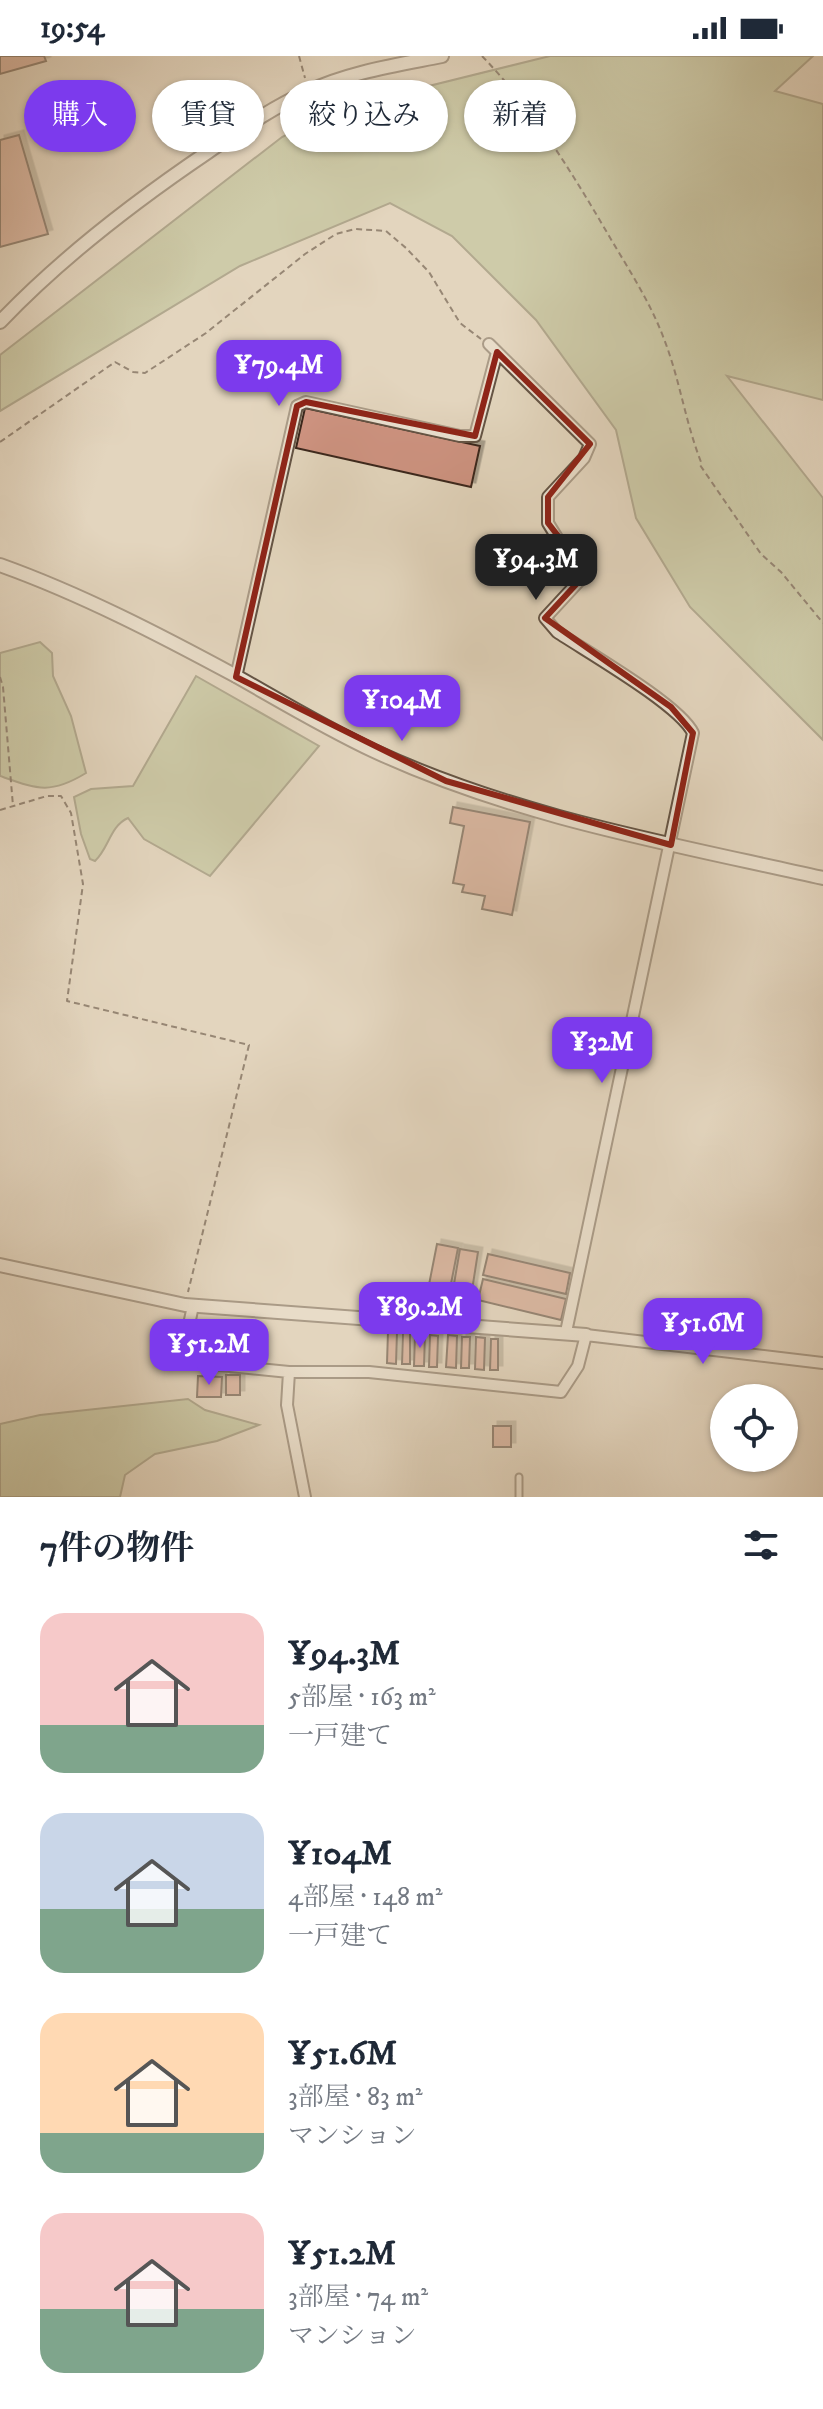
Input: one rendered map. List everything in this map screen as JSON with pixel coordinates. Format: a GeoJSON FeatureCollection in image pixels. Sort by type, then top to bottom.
{"type":"FeatureCollection","features":[{"type":"Feature","properties":{"kind":"street"},"geometry":{"type":"LineString","coordinates":[[337,80],[442,56]]}},
{"type":"Feature","properties":{"kind":"street"},"geometry":{"type":"LineString","coordinates":[[0,322],[30,291],[101,229],[162,183],[280,106]]}},
{"type":"Feature","properties":{"kind":"street"},"geometry":{"type":"LineString","coordinates":[[236,677],[297,406],[306,402],[460,436],[475,436],[493,348]]}},
{"type":"Feature","properties":{"kind":"street"},"geometry":{"type":"LineString","coordinates":[[493,348],[590,444],[584,458],[548,497],[548,523],[576,559],[581,579],[545,618],[557,632],[671,707],[689,723],[693,733],[566,1332]]}},
{"type":"Feature","properties":{"kind":"street"},"geometry":{"type":"LineString","coordinates":[[0,565],[89,601],[374,751],[446,781],[536,810],[671,845],[823,878]]}},
{"type":"Feature","properties":{"kind":"street"},"geometry":{"type":"LineString","coordinates":[[0,1265],[189,1305],[566,1332],[823,1363]]}},
{"type":"Feature","properties":{"kind":"street"},"geometry":{"type":"LineString","coordinates":[[189,1305],[181,1361],[289,1372],[369,1372],[561,1392],[578,1366],[586,1335]]}},
{"type":"Feature","properties":{"kind":"street"},"geometry":{"type":"LineString","coordinates":[[289,1372],[287,1405],[305,1497]]}},
{"type":"Feature","properties":{"kind":"lane"},"geometry":{"type":"LineString","coordinates":[[519,1477],[519,1497]]}},
{"type":"Feature","properties":{"kind":"path"},"geometry":{"type":"LineString","coordinates":[[299,56],[306,80]]}},
{"type":"Feature","properties":{"kind":"path"},"geometry":{"type":"LineString","coordinates":[[482,56],[512,88],[557,150],[648,303],[680,381],[688,428],[700,465],[752,542],[823,623]]}},
{"type":"Feature","properties":{"kind":"path"},"geometry":{"type":"LineString","coordinates":[[0,442],[115,362],[133,372],[145,373],[206,333],[305,254],[336,234],[355,229],[386,231],[406,248],[429,272],[460,323],[493,348]]}},
{"type":"Feature","properties":{"kind":"path"},"geometry":{"type":"LineString","coordinates":[[0,677],[13,807]]}},
{"type":"Feature","properties":{"kind":"path"},"geometry":{"type":"LineString","coordinates":[[0,810],[47,796],[61,796],[71,813],[83,884],[67,1001],[249,1045],[189,1305]]}},
{"type":"Feature","properties":{"kind":"highlighted area"},"geometry":{"type":"Polygon","coordinates":[[[497,352],[590,444],[548,497],[548,523],[576,559],[581,579],[545,618],[671,707],[693,733],[671,845],[446,781],[236,677],[297,406],[306,402],[475,436],[497,352]]]}},
{"type":"Feature","properties":{"kind":"green space"},"geometry":{"type":"Polygon","coordinates":[[[550,56],[813,56],[775,91],[823,104],[823,400],[727,376],[823,498],[823,740],[690,607],[636,518],[616,430],[536,320],[452,236],[390,203],[240,266],[0,411],[0,355],[280,139],[280,152],[448,152],[448,81],[550,56]]]}},
{"type":"Feature","properties":{"kind":"green space"},"geometry":{"type":"Polygon","coordinates":[[[40,642],[52,653],[53,676],[71,716],[86,773],[63,785],[43,788],[0,776],[0,653],[40,642]]]}},
{"type":"Feature","properties":{"kind":"green space"},"geometry":{"type":"Polygon","coordinates":[[[196,676],[319,746],[210,876],[144,839],[128,818],[117,826],[95,861],[90,859],[81,834],[74,797],[91,789],[133,786],[196,676]]]}},
{"type":"Feature","properties":{"kind":"green space"},"geometry":{"type":"Polygon","coordinates":[[[188,1399],[205,1410],[259,1425],[217,1441],[155,1454],[125,1475],[120,1497],[0,1497],[0,1424],[40,1415],[188,1399]]]}},
{"type":"Feature","properties":{"kind":"building"},"geometry":{"type":"Polygon","coordinates":[[[0,56],[44,56],[46,61],[0,74],[0,56]]]}},
{"type":"Feature","properties":{"kind":"building"},"geometry":{"type":"Polygon","coordinates":[[[19,135],[48,234],[0,247],[0,140],[19,135]]]}},
{"type":"Feature","properties":{"kind":"building"},"geometry":{"type":"Polygon","coordinates":[[[305,408],[480,446],[471,487],[296,448],[305,408]]]}},
{"type":"Feature","properties":{"kind":"building"},"geometry":{"type":"Polygon","coordinates":[[[453,807],[530,822],[512,915],[482,909],[485,896],[462,892],[464,885],[453,883],[464,826],[450,823],[453,807]]]}},
{"type":"Feature","properties":{"kind":"building"},"geometry":{"type":"Polygon","coordinates":[[[437,1244],[458,1248],[446,1309],[425,1305],[437,1244]]]}},
{"type":"Feature","properties":{"kind":"building"},"geometry":{"type":"Polygon","coordinates":[[[460,1249],[478,1252],[468,1316],[449,1313],[460,1249]]]}},
{"type":"Feature","properties":{"kind":"building"},"geometry":{"type":"Polygon","coordinates":[[[488,1254],[570,1273],[566,1294],[483,1275],[488,1254]]]}},
{"type":"Feature","properties":{"kind":"building"},"geometry":{"type":"Polygon","coordinates":[[[483,1279],[566,1299],[561,1320],[478,1300],[483,1279]]]}},
{"type":"Feature","properties":{"kind":"building"},"geometry":{"type":"Polygon","coordinates":[[[388,1331],[397,1332],[396,1364],[387,1363],[388,1331]]]}},
{"type":"Feature","properties":{"kind":"building"},"geometry":{"type":"Polygon","coordinates":[[[403,1333],[410,1333],[410,1364],[402,1364],[403,1333]]]}},
{"type":"Feature","properties":{"kind":"building"},"geometry":{"type":"Polygon","coordinates":[[[415,1334],[425,1334],[424,1366],[414,1366],[415,1334]]]}},
{"type":"Feature","properties":{"kind":"building"},"geometry":{"type":"Polygon","coordinates":[[[430,1335],[438,1336],[437,1367],[429,1367],[430,1335]]]}},
{"type":"Feature","properties":{"kind":"building"},"geometry":{"type":"Polygon","coordinates":[[[448,1335],[457,1336],[456,1368],[446,1367],[448,1335]]]}},
{"type":"Feature","properties":{"kind":"building"},"geometry":{"type":"Polygon","coordinates":[[[462,1337],[470,1337],[469,1368],[461,1368],[462,1337]]]}},
{"type":"Feature","properties":{"kind":"building"},"geometry":{"type":"Polygon","coordinates":[[[476,1337],[485,1338],[484,1370],[475,1369],[476,1337]]]}},
{"type":"Feature","properties":{"kind":"building"},"geometry":{"type":"Polygon","coordinates":[[[491,1339],[498,1339],[498,1370],[490,1370],[491,1339]]]}},
{"type":"Feature","properties":{"kind":"building"},"geometry":{"type":"Polygon","coordinates":[[[226,1375],[240,1375],[240,1395],[226,1395],[226,1375]]]}},
{"type":"Feature","properties":{"kind":"building"},"geometry":{"type":"Polygon","coordinates":[[[198,1376],[222,1377],[221,1397],[197,1397],[198,1376]]]}},
{"type":"Feature","properties":{"kind":"building"},"geometry":{"type":"Polygon","coordinates":[[[493,1426],[511,1426],[511,1447],[493,1447],[493,1426]]]}}]}
